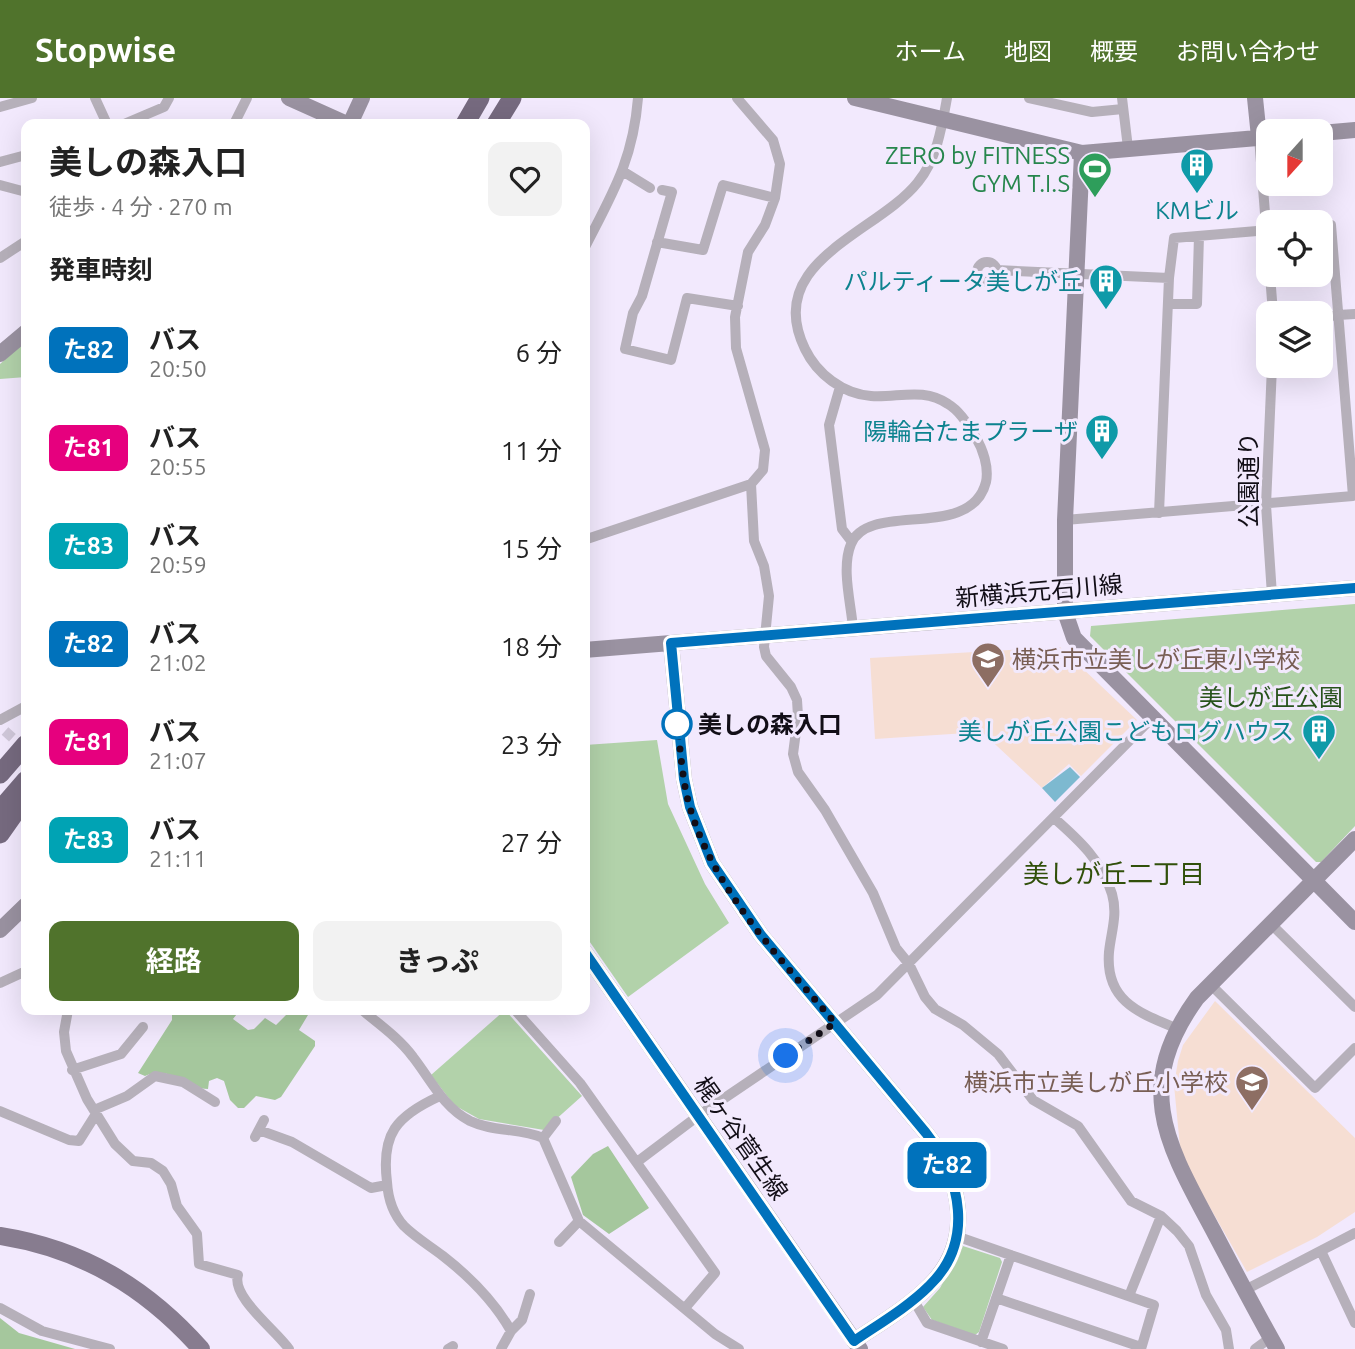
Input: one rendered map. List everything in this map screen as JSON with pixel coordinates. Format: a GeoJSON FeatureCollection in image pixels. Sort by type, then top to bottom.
{"type":"FeatureCollection","features":[{"type":"Feature","properties":{"kind":"highway"},"geometry":{"type":"LineString","coordinates":[[468,119],[480,98]]}},
{"type":"Feature","properties":{"kind":"highway"},"geometry":{"type":"LineString","coordinates":[[499,119],[512,98]]}},
{"type":"Feature","properties":{"kind":"highway"},"geometry":{"type":"LineString","coordinates":[[0,755],[21,735]]}},
{"type":"Feature","properties":{"kind":"highway"},"geometry":{"type":"LineString","coordinates":[[0,774],[21,750]]}},
{"type":"Feature","properties":{"kind":"highway"},"geometry":{"type":"LineString","coordinates":[[0,810],[21,786]]}},
{"type":"Feature","properties":{"kind":"highway"},"geometry":{"type":"LineString","coordinates":[[0,834],[21,804]]}},
{"type":"Feature","properties":{"kind":"main road"},"geometry":{"type":"LineString","coordinates":[[0,1236],[50,1247],[108,1271],[162,1308],[201,1349]]}},
{"type":"Feature","properties":{"kind":"main road"},"geometry":{"type":"LineString","coordinates":[[0,1248],[61,1261],[88,1271],[129,1296],[186,1349]]}},
{"type":"Feature","properties":{"kind":"street"},"geometry":{"type":"LineString","coordinates":[[0,107],[32,98]]}},
{"type":"Feature","properties":{"kind":"street"},"geometry":{"type":"LineString","coordinates":[[95,98],[105,119]]}},
{"type":"Feature","properties":{"kind":"street"},"geometry":{"type":"LineString","coordinates":[[136,119],[164,107],[169,98]]}},
{"type":"Feature","properties":{"kind":"street"},"geometry":{"type":"LineString","coordinates":[[236,119],[247,98]]}},
{"type":"Feature","properties":{"kind":"street"},"geometry":{"type":"LineString","coordinates":[[289,98],[337,119]]}},
{"type":"Feature","properties":{"kind":"street"},"geometry":{"type":"LineString","coordinates":[[351,119],[362,98]]}},
{"type":"Feature","properties":{"kind":"street"},"geometry":{"type":"LineString","coordinates":[[590,237],[624,172],[636,123],[638,98]]}},
{"type":"Feature","properties":{"kind":"street"},"geometry":{"type":"LineString","coordinates":[[590,538],[751,484],[763,470],[765,450],[736,348],[738,306],[748,252],[765,225],[775,198],[780,164],[773,141],[737,98]]}},
{"type":"Feature","properties":{"kind":"street"},"geometry":{"type":"LineString","coordinates":[[855,98],[1082,153],[1256,138]]}},
{"type":"Feature","properties":{"kind":"street"},"geometry":{"type":"LineString","coordinates":[[853,628],[847,563],[852,542],[874,524],[948,515],[965,510],[979,495],[986,481],[985,460],[965,420],[948,404],[921,393],[870,396],[840,387],[821,373],[805,351],[796,318],[800,293],[814,267],[844,238],[918,183],[934,153],[947,98]]}},
{"type":"Feature","properties":{"kind":"street"},"geometry":{"type":"LineString","coordinates":[[1028,98],[1092,112],[1122,104],[1128,148]]}},
{"type":"Feature","properties":{"kind":"street"},"geometry":{"type":"LineString","coordinates":[[1255,98],[1260,119]]}},
{"type":"Feature","properties":{"kind":"street"},"geometry":{"type":"LineString","coordinates":[[1334,132],[1355,130]]}},
{"type":"Feature","properties":{"kind":"street"},"geometry":{"type":"LineString","coordinates":[[1082,153],[1065,520],[1065,612],[1074,638],[1355,922]]}},
{"type":"Feature","properties":{"kind":"street"},"geometry":{"type":"LineString","coordinates":[[0,162],[21,156]]}},
{"type":"Feature","properties":{"kind":"street"},"geometry":{"type":"LineString","coordinates":[[624,172],[650,188]]}},
{"type":"Feature","properties":{"kind":"street"},"geometry":{"type":"LineString","coordinates":[[0,185],[21,191]]}},
{"type":"Feature","properties":{"kind":"street"},"geometry":{"type":"LineString","coordinates":[[657,242],[703,250],[723,185],[775,198]]}},
{"type":"Feature","properties":{"kind":"street"},"geometry":{"type":"LineString","coordinates":[[662,190],[672,192],[642,296],[633,313],[625,349],[671,360],[687,298],[738,306]]}},
{"type":"Feature","properties":{"kind":"street"},"geometry":{"type":"LineString","coordinates":[[1159,513],[1169,278],[1174,238],[1256,231]]}},
{"type":"Feature","properties":{"kind":"street"},"geometry":{"type":"LineString","coordinates":[[1169,304],[1197,304],[1199,236]]}},
{"type":"Feature","properties":{"kind":"street"},"geometry":{"type":"LineString","coordinates":[[0,258],[21,243]]}},
{"type":"Feature","properties":{"kind":"street"},"geometry":{"type":"LineString","coordinates":[[1065,520],[1353,496],[1333,251]]}},
{"type":"Feature","properties":{"kind":"street"},"geometry":{"type":"LineString","coordinates":[[996,271],[1169,278]]}},
{"type":"Feature","properties":{"kind":"street"},"geometry":{"type":"LineString","coordinates":[[1333,315],[1355,314]]}},
{"type":"Feature","properties":{"kind":"street"},"geometry":{"type":"LineString","coordinates":[[0,354],[21,336]]}},
{"type":"Feature","properties":{"kind":"street","name":"公園通り"},"geometry":{"type":"LineString","coordinates":[[1271,378],[1266,505],[1272,595]]}},
{"type":"Feature","properties":{"kind":"street"},"geometry":{"type":"LineString","coordinates":[[840,387],[830,425],[842,529],[852,542]]}},
{"type":"Feature","properties":{"kind":"street"},"geometry":{"type":"LineString","coordinates":[[751,484],[754,541],[764,566],[769,596],[766,656],[792,687],[797,700],[798,716],[793,754],[798,772],[825,810],[873,893],[895,948],[909,964],[935,1009],[962,1025],[998,1054],[1033,1100],[1078,1126],[1103,1157],[1131,1201],[1161,1216],[1189,1246],[1206,1295],[1227,1331],[1229,1349]]}},
{"type":"Feature","properties":{"kind":"street","name":"新横浜元石川線"},"geometry":{"type":"LineString","coordinates":[[590,650],[1355,588]]}},
{"type":"Feature","properties":{"kind":"street"},"geometry":{"type":"LineString","coordinates":[[671,643],[684,779],[700,836],[712,863],[734,898],[943,1156],[958,1200],[960,1221],[939,1274],[857,1345]]}},
{"type":"Feature","properties":{"kind":"street"},"geometry":{"type":"LineString","coordinates":[[2,726],[21,710]]}},
{"type":"Feature","properties":{"kind":"street"},"geometry":{"type":"LineString","coordinates":[[637,1162],[698,1116],[877,995],[1153,717]]}},
{"type":"Feature","properties":{"kind":"street"},"geometry":{"type":"LineString","coordinates":[[1054,818],[1089,851],[1102,870],[1112,896],[1115,924],[1109,951],[1110,974],[1119,995],[1135,1011],[1177,1028]]}},
{"type":"Feature","properties":{"kind":"street"},"geometry":{"type":"LineString","coordinates":[[1255,1349],[1273,1343],[1168,1141],[1161,1087],[1165,1062],[1177,1028],[1210,984],[1355,839]]}},
{"type":"Feature","properties":{"kind":"street"},"geometry":{"type":"LineString","coordinates":[[0,930],[21,910]]}},
{"type":"Feature","properties":{"kind":"street"},"geometry":{"type":"LineString","coordinates":[[1271,924],[1355,1007]]}},
{"type":"Feature","properties":{"kind":"street","name":"梶ヶ谷菅生線"},"geometry":{"type":"LineString","coordinates":[[590,960],[857,1345]]}},
{"type":"Feature","properties":{"kind":"street"},"geometry":{"type":"LineString","coordinates":[[0,983],[21,973]]}},
{"type":"Feature","properties":{"kind":"street"},"geometry":{"type":"LineString","coordinates":[[1210,984],[1315,1088],[1355,1048]]}},
{"type":"Feature","properties":{"kind":"street"},"geometry":{"type":"LineString","coordinates":[[67,1015],[64,1031],[72,1070],[115,1143],[133,1161],[151,1163],[163,1171],[171,1184],[177,1206],[197,1234],[199,1264],[239,1275],[236,1280],[241,1295],[289,1349]]}},
{"type":"Feature","properties":{"kind":"street"},"geometry":{"type":"LineString","coordinates":[[368,1015],[412,1055],[440,1096],[469,1121],[485,1127],[530,1133],[543,1138],[579,1221],[715,1334],[739,1349]]}},
{"type":"Feature","properties":{"kind":"street"},"geometry":{"type":"LineString","coordinates":[[519,1015],[580,1083],[715,1273],[685,1308]]}},
{"type":"Feature","properties":{"kind":"street"},"geometry":{"type":"LineString","coordinates":[[72,1070],[121,1054],[143,1027]]}},
{"type":"Feature","properties":{"kind":"street"},"geometry":{"type":"LineString","coordinates":[[0,1111],[69,1140],[79,1141],[95,1112],[127,1096],[155,1076],[183,1082],[215,1102]]}},
{"type":"Feature","properties":{"kind":"street"},"geometry":{"type":"LineString","coordinates":[[440,1096],[400,1120],[388,1136],[383,1153],[394,1212],[405,1226],[475,1284],[511,1331]]}},
{"type":"Feature","properties":{"kind":"street"},"geometry":{"type":"LineString","coordinates":[[543,1138],[556,1121]]}},
{"type":"Feature","properties":{"kind":"street"},"geometry":{"type":"LineString","coordinates":[[260,1129],[292,1142],[371,1188],[387,1185]]}},
{"type":"Feature","properties":{"kind":"street"},"geometry":{"type":"LineString","coordinates":[[1129,1296],[1161,1216]]}},
{"type":"Feature","properties":{"kind":"street"},"geometry":{"type":"LineString","coordinates":[[559,1242],[579,1221]]}},
{"type":"Feature","properties":{"kind":"street"},"geometry":{"type":"LineString","coordinates":[[1245,1290],[1355,1233]]}},
{"type":"Feature","properties":{"kind":"street"},"geometry":{"type":"LineString","coordinates":[[956,1236],[1155,1307],[1141,1348],[996,1298]]}},
{"type":"Feature","properties":{"kind":"street"},"geometry":{"type":"LineString","coordinates":[[1321,1251],[1355,1323]]}},
{"type":"Feature","properties":{"kind":"street"},"geometry":{"type":"LineString","coordinates":[[981,1342],[1011,1255]]}},
{"type":"Feature","properties":{"kind":"street"},"geometry":{"type":"LineString","coordinates":[[501,1349],[511,1331],[522,1320],[530,1294]]}},
{"type":"Feature","properties":{"kind":"street"},"geometry":{"type":"LineString","coordinates":[[913,1299],[927,1323],[1003,1349]]}},
{"type":"Feature","properties":{"kind":"street"},"geometry":{"type":"LineString","coordinates":[[0,1308],[42,1331],[110,1349]]}},
{"type":"Feature","properties":{"kind":"shaded area","name":"横浜市立美しが丘東小学校"},"geometry":{"type":"Polygon","coordinates":[[[1060,647],[1137,720],[1081,776],[1069,764],[1042,788],[982,732],[875,739],[870,658],[1060,647]]]}},
{"type":"Feature","properties":{"kind":"shaded area","name":"横浜市立美しが丘小学校"},"geometry":{"type":"Polygon","coordinates":[[[1215,1001],[1355,1138],[1355,1212],[1317,1237],[1247,1272],[1181,1157],[1174,1085],[1178,1061],[1183,1045],[1215,1001]]]}},
{"type":"Feature","properties":{"kind":"green space"},"geometry":{"type":"Polygon","coordinates":[[[21,345],[21,377],[0,379],[0,364],[21,345]]]}},
{"type":"Feature","properties":{"kind":"green space","name":"美しが丘公園"},"geometry":{"type":"Polygon","coordinates":[[[1355,604],[1355,826],[1321,862],[1316,862],[1090,636],[1091,626],[1355,604]]]}},
{"type":"Feature","properties":{"kind":"green space"},"geometry":{"type":"Polygon","coordinates":[[[657,740],[668,804],[705,884],[729,923],[628,997],[590,942],[590,745],[657,740]]]}},
{"type":"Feature","properties":{"kind":"green space"},"geometry":{"type":"Polygon","coordinates":[[[172,1015],[236,1015],[233,1019],[248,1030],[254,1029],[265,1018],[276,1025],[286,1015],[308,1015],[299,1030],[315,1041],[315,1046],[281,1097],[275,1100],[256,1096],[244,1108],[238,1108],[230,1100],[224,1081],[217,1078],[209,1081],[208,1089],[162,1073],[145,1076],[138,1073],[172,1020],[172,1015]]]}},
{"type":"Feature","properties":{"kind":"green space"},"geometry":{"type":"Polygon","coordinates":[[[499,1015],[509,1015],[582,1096],[544,1130],[479,1119],[454,1105],[431,1075],[499,1015]]]}},
{"type":"Feature","properties":{"kind":"green space"},"geometry":{"type":"Polygon","coordinates":[[[608,1146],[649,1208],[609,1234],[583,1215],[571,1177],[593,1154],[608,1146]]]}},
{"type":"Feature","properties":{"kind":"green space"},"geometry":{"type":"Polygon","coordinates":[[[963,1246],[1000,1258],[1002,1262],[979,1332],[975,1335],[932,1320],[923,1307],[940,1288],[963,1246]]]}},
{"type":"Feature","properties":{"kind":"green space"},"geometry":{"type":"Polygon","coordinates":[[[0,1318],[19,1333],[75,1349],[0,1349],[0,1318]]]}},
{"type":"Feature","properties":{"kind":"water"},"geometry":{"type":"Polygon","coordinates":[[[1070,767],[1080,777],[1055,802],[1042,788],[1070,767]]]}},
{"type":"Feature","properties":{"kind":"tunnel"},"geometry":{"type":"LineString","coordinates":[[5,731],[21,745]]}},
{"type":"Feature","properties":{"kind":"bus line","name":"た82"},"geometry":{"type":"LineString","coordinates":[[590,960],[854,1341],[930,1286],[948,1260],[960,1221],[952,1176],[943,1156],[926,1133],[761,935],[712,863],[690,807],[684,779],[671,643],[1355,588]]}},
{"type":"Feature","properties":{"kind":"place","name":"KMビル"},"geometry":{"type":"Point","coordinates":[1197,195]}},
{"type":"Feature","properties":{"kind":"place","name":"ZERO by FITNESS GYM T.I.S"},"geometry":{"type":"Point","coordinates":[1095,199]}},
{"type":"Feature","properties":{"kind":"place","name":"パルティータ美しが丘"},"geometry":{"type":"Point","coordinates":[1106,311]}},
{"type":"Feature","properties":{"kind":"place","name":"陽輪台たまプラーザ"},"geometry":{"type":"Point","coordinates":[1102,461]}},
{"type":"Feature","properties":{"kind":"place","name":"横浜市立美しが丘東小学校"},"geometry":{"type":"Point","coordinates":[988,689]}},
{"type":"Feature","properties":{"kind":"place","name":"美しの森入口"},"geometry":{"type":"Point","coordinates":[677,724]}},
{"type":"Feature","properties":{"kind":"place","name":"美しが丘公園こどもログハウス"},"geometry":{"type":"Point","coordinates":[1319,761]}},
{"type":"Feature","properties":{"kind":"place","name":"横浜市立美しが丘小学校"},"geometry":{"type":"Point","coordinates":[1252,1112]}},
{"type":"Feature","properties":{"kind":"district","name":"美しが丘二丁目"},"geometry":{"type":"Point","coordinates":[1114,873]}},
{"type":"Feature","properties":{"kind":"route"},"geometry":{"type":"LineString","coordinates":[[677,724],[690,807],[712,863],[761,935],[835,1023],[786,1056]]}}]}
